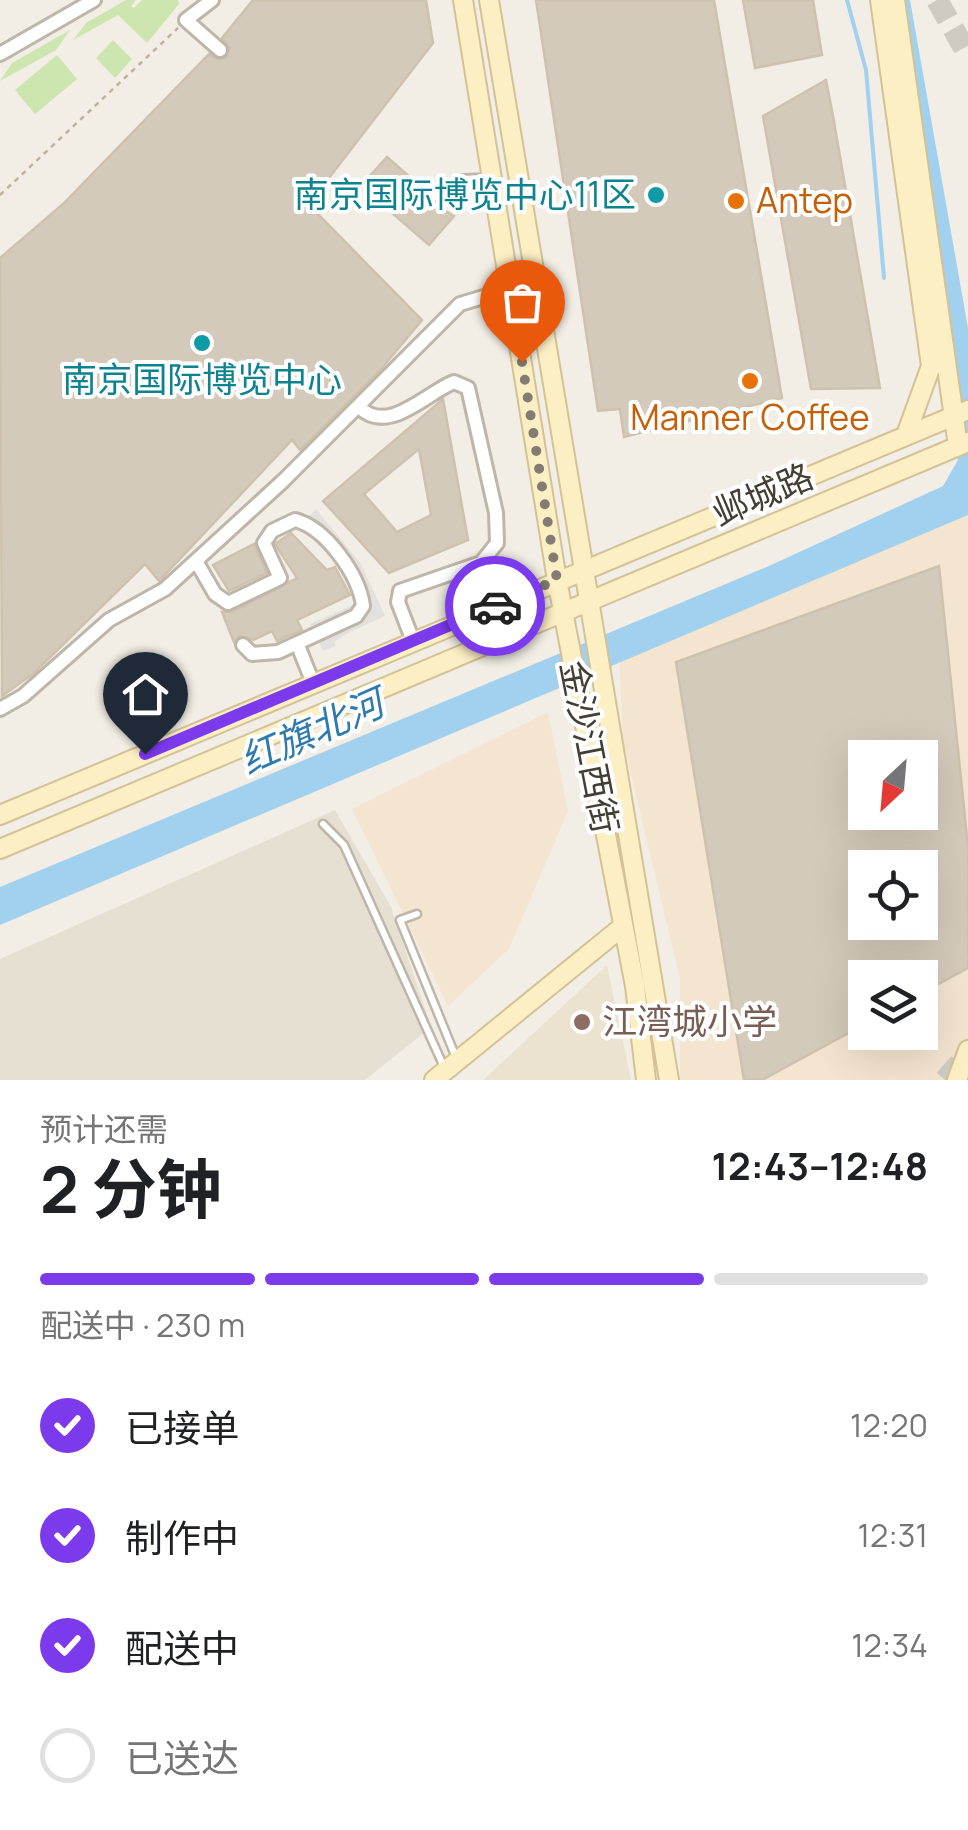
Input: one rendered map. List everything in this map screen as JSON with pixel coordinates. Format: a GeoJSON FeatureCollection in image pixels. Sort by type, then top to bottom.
{"type":"FeatureCollection","features":[{"type":"Feature","properties":{"kind":"street"},"geometry":{"type":"LineString","coordinates":[[0,54],[94,0]]}},
{"type":"Feature","properties":{"kind":"street"},"geometry":{"type":"LineString","coordinates":[[186,20],[188,0]]}},
{"type":"Feature","properties":{"kind":"street"},"geometry":{"type":"LineString","coordinates":[[186,20],[212,0]]}},
{"type":"Feature","properties":{"kind":"street","name":"金沙江西街"},"geometry":{"type":"LineString","coordinates":[[462,0],[562,609],[635,986],[646,1080]]}},
{"type":"Feature","properties":{"kind":"street","name":"金沙江西街"},"geometry":{"type":"LineString","coordinates":[[490,0],[669,1080]]}},
{"type":"Feature","properties":{"kind":"street"},"geometry":{"type":"LineString","coordinates":[[880,0],[931,366],[906,435]]}},
{"type":"Feature","properties":{"kind":"street"},"geometry":{"type":"LineString","coordinates":[[896,0],[963,444]]}},
{"type":"Feature","properties":{"kind":"street"},"geometry":{"type":"LineString","coordinates":[[186,20],[220,50]]}},
{"type":"Feature","properties":{"kind":"street"},"geometry":{"type":"LineString","coordinates":[[438,195],[462,182],[492,181]]}},
{"type":"Feature","properties":{"kind":"street"},"geometry":{"type":"LineString","coordinates":[[0,710],[23,696],[109,620],[165,590],[359,407],[460,304],[510,289]]}},
{"type":"Feature","properties":{"kind":"street"},"geometry":{"type":"LineString","coordinates":[[387,428],[407,409],[454,382],[468,388],[498,531],[490,558],[400,591],[398,602],[413,641]]}},
{"type":"Feature","properties":{"kind":"street"},"geometry":{"type":"LineString","coordinates":[[359,407],[374,416],[407,409]]}},
{"type":"Feature","properties":{"kind":"street","name":"邺城路"},"geometry":{"type":"LineString","coordinates":[[0,815],[960,413]]}},
{"type":"Feature","properties":{"kind":"street","name":"邺城路"},"geometry":{"type":"LineString","coordinates":[[0,849],[562,609],[963,444]]}},
{"type":"Feature","properties":{"kind":"street"},"geometry":{"type":"LineString","coordinates":[[196,561],[216,594],[228,603],[280,578],[264,543],[284,522],[306,523],[342,559],[357,584],[363,606],[356,616],[260,656],[244,645]]}},
{"type":"Feature","properties":{"kind":"street"},"geometry":{"type":"LineString","coordinates":[[297,643],[313,683]]}},
{"type":"Feature","properties":{"kind":"street"},"geometry":{"type":"LineString","coordinates":[[446,1070],[622,927]]}},
{"type":"Feature","properties":{"kind":"street"},"geometry":{"type":"LineString","coordinates":[[957,1080],[968,1050]]}},
{"type":"Feature","properties":{"kind":"lane"},"geometry":{"type":"LineString","coordinates":[[323,824],[344,845],[446,1070]]}},
{"type":"Feature","properties":{"kind":"lane"},"geometry":{"type":"LineString","coordinates":[[417,914],[400,920],[446,1070]]}},
{"type":"Feature","properties":{"kind":"path"},"geometry":{"type":"LineString","coordinates":[[0,195],[186,20]]}},
{"type":"Feature","properties":{"kind":"shaded area"},"geometry":{"type":"Polygon","coordinates":[[[316,509],[361,564],[385,616],[346,634],[334,642],[336,646],[323,651],[310,624],[362,601],[341,559],[303,522],[316,509]]]}},
{"type":"Feature","properties":{"kind":"shaded area"},"geometry":{"type":"Polygon","coordinates":[[[968,509],[968,1047],[957,1080],[680,1080],[680,979],[623,741],[619,652],[968,509]]]}},
{"type":"Feature","properties":{"kind":"shaded area"},"geometry":{"type":"Polygon","coordinates":[[[548,712],[568,811],[509,949],[448,1006],[352,809],[548,712]]]}},
{"type":"Feature","properties":{"kind":"shaded area"},"geometry":{"type":"Polygon","coordinates":[[[335,810],[391,907],[431,1027],[365,1080],[0,1080],[0,959],[335,810]]]}},
{"type":"Feature","properties":{"kind":"shaded area","name":"江湾城小学"},"geometry":{"type":"Polygon","coordinates":[[[607,965],[631,1080],[483,1080],[607,965]]]}},
{"type":"Feature","properties":{"kind":"green space"},"geometry":{"type":"Polygon","coordinates":[[[126,0],[136,0],[131,7],[134,8],[142,0],[178,0],[179,4],[147,43],[118,15],[73,40],[86,23],[126,0]]]}},
{"type":"Feature","properties":{"kind":"green space"},"geometry":{"type":"Polygon","coordinates":[[[70,30],[56,50],[0,81],[12,63],[70,30]]]}},
{"type":"Feature","properties":{"kind":"green space"},"geometry":{"type":"Polygon","coordinates":[[[113,40],[132,59],[115,78],[96,58],[113,40]]]}},
{"type":"Feature","properties":{"kind":"green space"},"geometry":{"type":"Polygon","coordinates":[[[57,55],[77,79],[35,114],[15,90],[57,55]]]}},
{"type":"Feature","properties":{"kind":"water"},"geometry":{"type":"Polygon","coordinates":[[[876,0],[910,0],[968,328],[968,515],[0,925],[0,887],[769,566],[943,486],[958,460],[876,0]]]}},
{"type":"Feature","properties":{"kind":"building","name":"南京国际博览中心"},"geometry":{"type":"Polygon","coordinates":[[[253,0],[426,0],[433,43],[322,187],[319,183],[305,201],[422,320],[382,368],[300,450],[292,440],[159,581],[145,564],[34,673],[2,696],[0,258],[63,204],[209,54],[219,60],[227,57],[230,48],[222,38],[253,0]]]}},
{"type":"Feature","properties":{"kind":"building","name":"南京国际博览中心11区"},"geometry":{"type":"Polygon","coordinates":[[[536,0],[714,0],[782,398],[624,437],[620,409],[598,411],[536,0]]]}},
{"type":"Feature","properties":{"kind":"building"},"geometry":{"type":"Polygon","coordinates":[[[743,0],[813,0],[822,55],[755,68],[743,0]]]}},
{"type":"Feature","properties":{"kind":"building"},"geometry":{"type":"Polygon","coordinates":[[[826,80],[880,388],[811,389],[763,116],[826,80]]]}},
{"type":"Feature","properties":{"kind":"building"},"geometry":{"type":"Polygon","coordinates":[[[387,157],[428,193],[432,203],[454,216],[429,245],[361,186],[387,157]]]}},
{"type":"Feature","properties":{"kind":"building"},"geometry":{"type":"Polygon","coordinates":[[[443,399],[468,540],[389,573],[323,501],[443,399]],[[419,449],[364,494],[397,532],[431,515],[419,449]]]}},
{"type":"Feature","properties":{"kind":"building"},"geometry":{"type":"Polygon","coordinates":[[[291,533],[327,570],[335,567],[350,595],[297,620],[302,630],[277,641],[272,631],[253,640],[240,636],[234,642],[222,612],[232,612],[297,578],[275,544],[291,533]]]}},
{"type":"Feature","properties":{"kind":"building"},"geometry":{"type":"Polygon","coordinates":[[[254,544],[267,573],[229,591],[213,565],[254,544]]]}},
{"type":"Feature","properties":{"kind":"building"},"geometry":{"type":"Polygon","coordinates":[[[939,566],[968,847],[968,968],[938,984],[938,960],[848,960],[848,1033],[762,1080],[744,1080],[676,662],[939,566]]]}},
{"type":"Feature","properties":{"kind":"waterway"},"geometry":{"type":"LineString","coordinates":[[847,0],[866,70],[884,278]]}},
{"type":"Feature","properties":{"kind":"tunnel"},"geometry":{"type":"LineString","coordinates":[[937,0],[968,55]]}},
{"type":"Feature","properties":{"kind":"tunnel"},"geometry":{"type":"LineString","coordinates":[[945,1080],[968,1054]]}},
{"type":"Feature","properties":{"kind":"way so far"},"geometry":{"type":"LineString","coordinates":[[495,606],[557,580],[522,362]]}},
{"type":"Feature","properties":{"kind":"place","name":"南京国际博览中心11区"},"geometry":{"type":"Point","coordinates":[656,195]}},
{"type":"Feature","properties":{"kind":"place","name":"Antep"},"geometry":{"type":"Point","coordinates":[736,201]}},
{"type":"Feature","properties":{"kind":"place","name":"南京国际博览中心"},"geometry":{"type":"Point","coordinates":[202,343]}},
{"type":"Feature","properties":{"kind":"place","name":"Manner Coffee"},"geometry":{"type":"Point","coordinates":[750,381]}},
{"type":"Feature","properties":{"kind":"place","name":"江湾城小学"},"geometry":{"type":"Point","coordinates":[582,1022]}},
{"type":"Feature","properties":{"kind":"route"},"geometry":{"type":"LineString","coordinates":[[145,754],[495,606]]}},
{"type":"Feature","properties":{"kind":"water label","name":"红旗北河"},"geometry":{"type":"Point","coordinates":[312,732]}}]}
